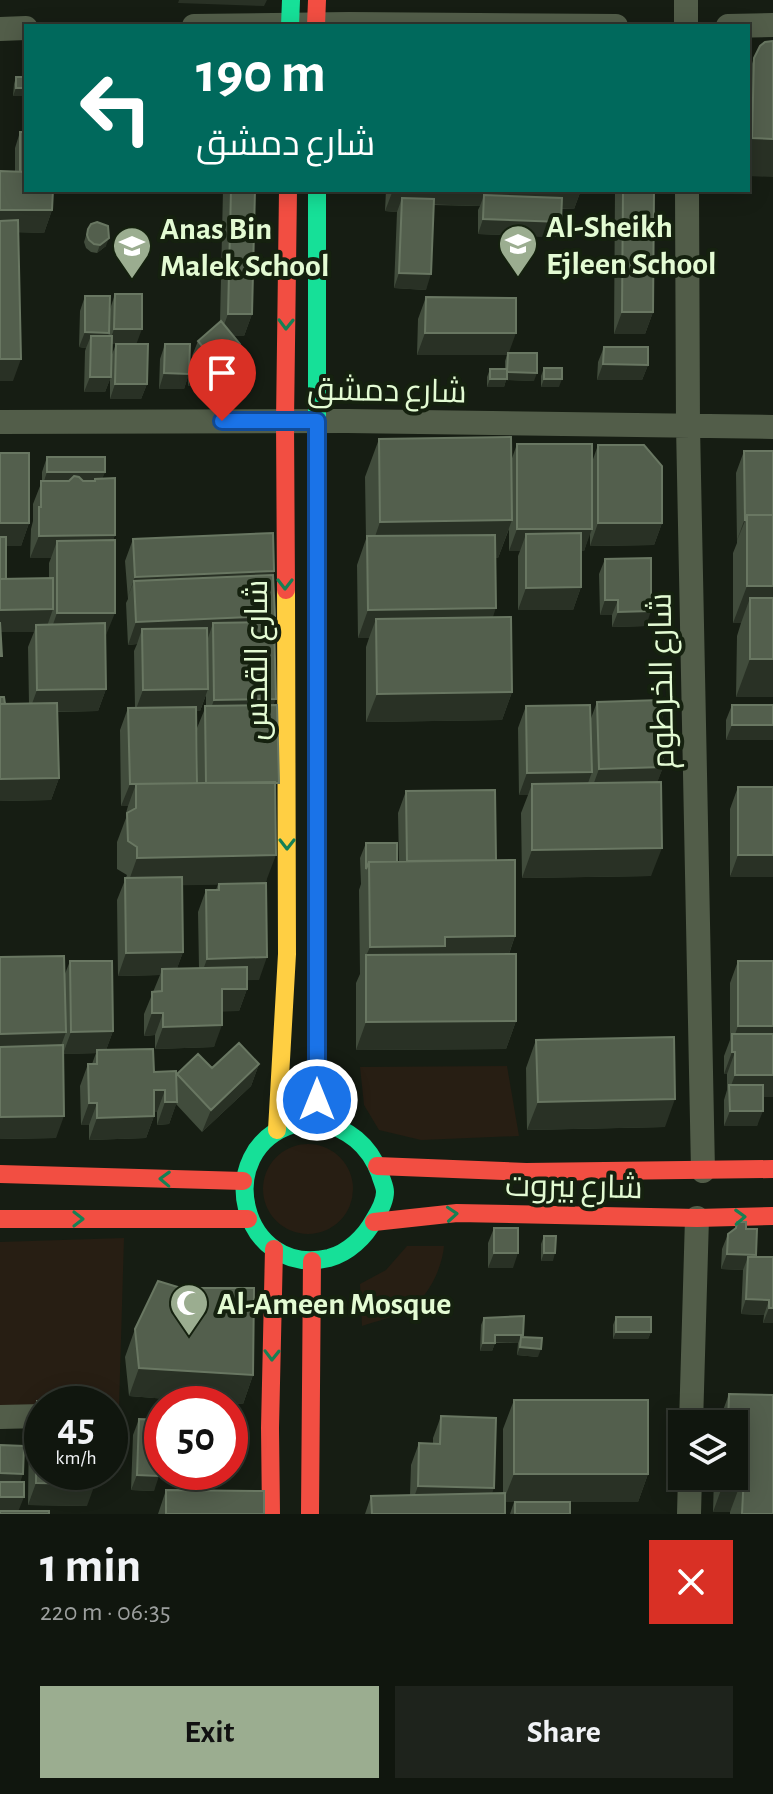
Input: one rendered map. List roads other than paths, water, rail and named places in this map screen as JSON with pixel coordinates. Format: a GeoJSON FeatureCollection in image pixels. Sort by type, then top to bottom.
{"type":"FeatureCollection","features":[{"type":"Feature","properties":{"kind":"main road"},"geometry":{"type":"LineString","coordinates":[[290,24],[291,0]]}},
{"type":"Feature","properties":{"kind":"main road","name":"شارع القدس"},"geometry":{"type":"LineString","coordinates":[[277,1130],[287,954],[285,421],[288,192]]}},
{"type":"Feature","properties":{"kind":"main road","name":"شارع القدس"},"geometry":{"type":"LineString","coordinates":[[317,192],[318,1121]]}},
{"type":"Feature","properties":{"kind":"main road"},"geometry":{"type":"LineString","coordinates":[[318,1121],[337,1125],[368,1148],[386,1193],[374,1222],[363,1238],[331,1258],[312,1261],[292,1258],[274,1249],[259,1236],[248,1219],[243,1200],[243,1181],[261,1143],[277,1130],[297,1123],[318,1121]]}},
{"type":"Feature","properties":{"kind":"main road","name":"شارع بيروت"},"geometry":{"type":"LineString","coordinates":[[377,1166],[602,1173],[773,1169]]}},
{"type":"Feature","properties":{"kind":"main road"},"geometry":{"type":"LineString","coordinates":[[0,1174],[243,1181]]}},
{"type":"Feature","properties":{"kind":"main road","name":"شارع بيروت"},"geometry":{"type":"LineString","coordinates":[[374,1222],[457,1213],[697,1218],[773,1216]]}},
{"type":"Feature","properties":{"kind":"main road"},"geometry":{"type":"LineString","coordinates":[[0,1219],[248,1219]]}},
{"type":"Feature","properties":{"kind":"main road"},"geometry":{"type":"LineString","coordinates":[[271,1514],[274,1249]]}},
{"type":"Feature","properties":{"kind":"main road"},"geometry":{"type":"LineString","coordinates":[[310,1514],[312,1261]]}},
{"type":"Feature","properties":{"kind":"street"},"geometry":{"type":"LineString","coordinates":[[686,0],[686,24]]}},
{"type":"Feature","properties":{"kind":"street"},"geometry":{"type":"LineString","coordinates":[[293,24],[316,17],[549,24]]}},
{"type":"Feature","properties":{"kind":"street"},"geometry":{"type":"LineString","coordinates":[[750,26],[773,25]]}},
{"type":"Feature","properties":{"kind":"street"},"geometry":{"type":"LineString","coordinates":[[0,29],[24,28]]}},
{"type":"Feature","properties":{"kind":"street","name":"شارع الخرطوم"},"geometry":{"type":"LineString","coordinates":[[687,192],[688,426],[703,1171]]}},
{"type":"Feature","properties":{"kind":"street","name":"شارع دمشق"},"geometry":{"type":"LineString","coordinates":[[0,422],[317,421],[773,427]]}},
{"type":"Feature","properties":{"kind":"street"},"geometry":{"type":"LineString","coordinates":[[691,1410],[697,1218]]}},
{"type":"Feature","properties":{"kind":"street"},"geometry":{"type":"LineString","coordinates":[[0,1417],[24,1416]]}},
{"type":"Feature","properties":{"kind":"street"},"geometry":{"type":"LineString","coordinates":[[689,1514],[690,1490]]}},
{"type":"Feature","properties":{"kind":"place","name":"Al-Sheikh Ejleen School"},"geometry":{"type":"Point","coordinates":[518,278]}},
{"type":"Feature","properties":{"kind":"place","name":"Anas Bin Malek School"},"geometry":{"type":"Point","coordinates":[132,280]}},
{"type":"Feature","properties":{"kind":"place","name":"Al-Ameen Mosque"},"geometry":{"type":"Point","coordinates":[189,1337]}}]}
